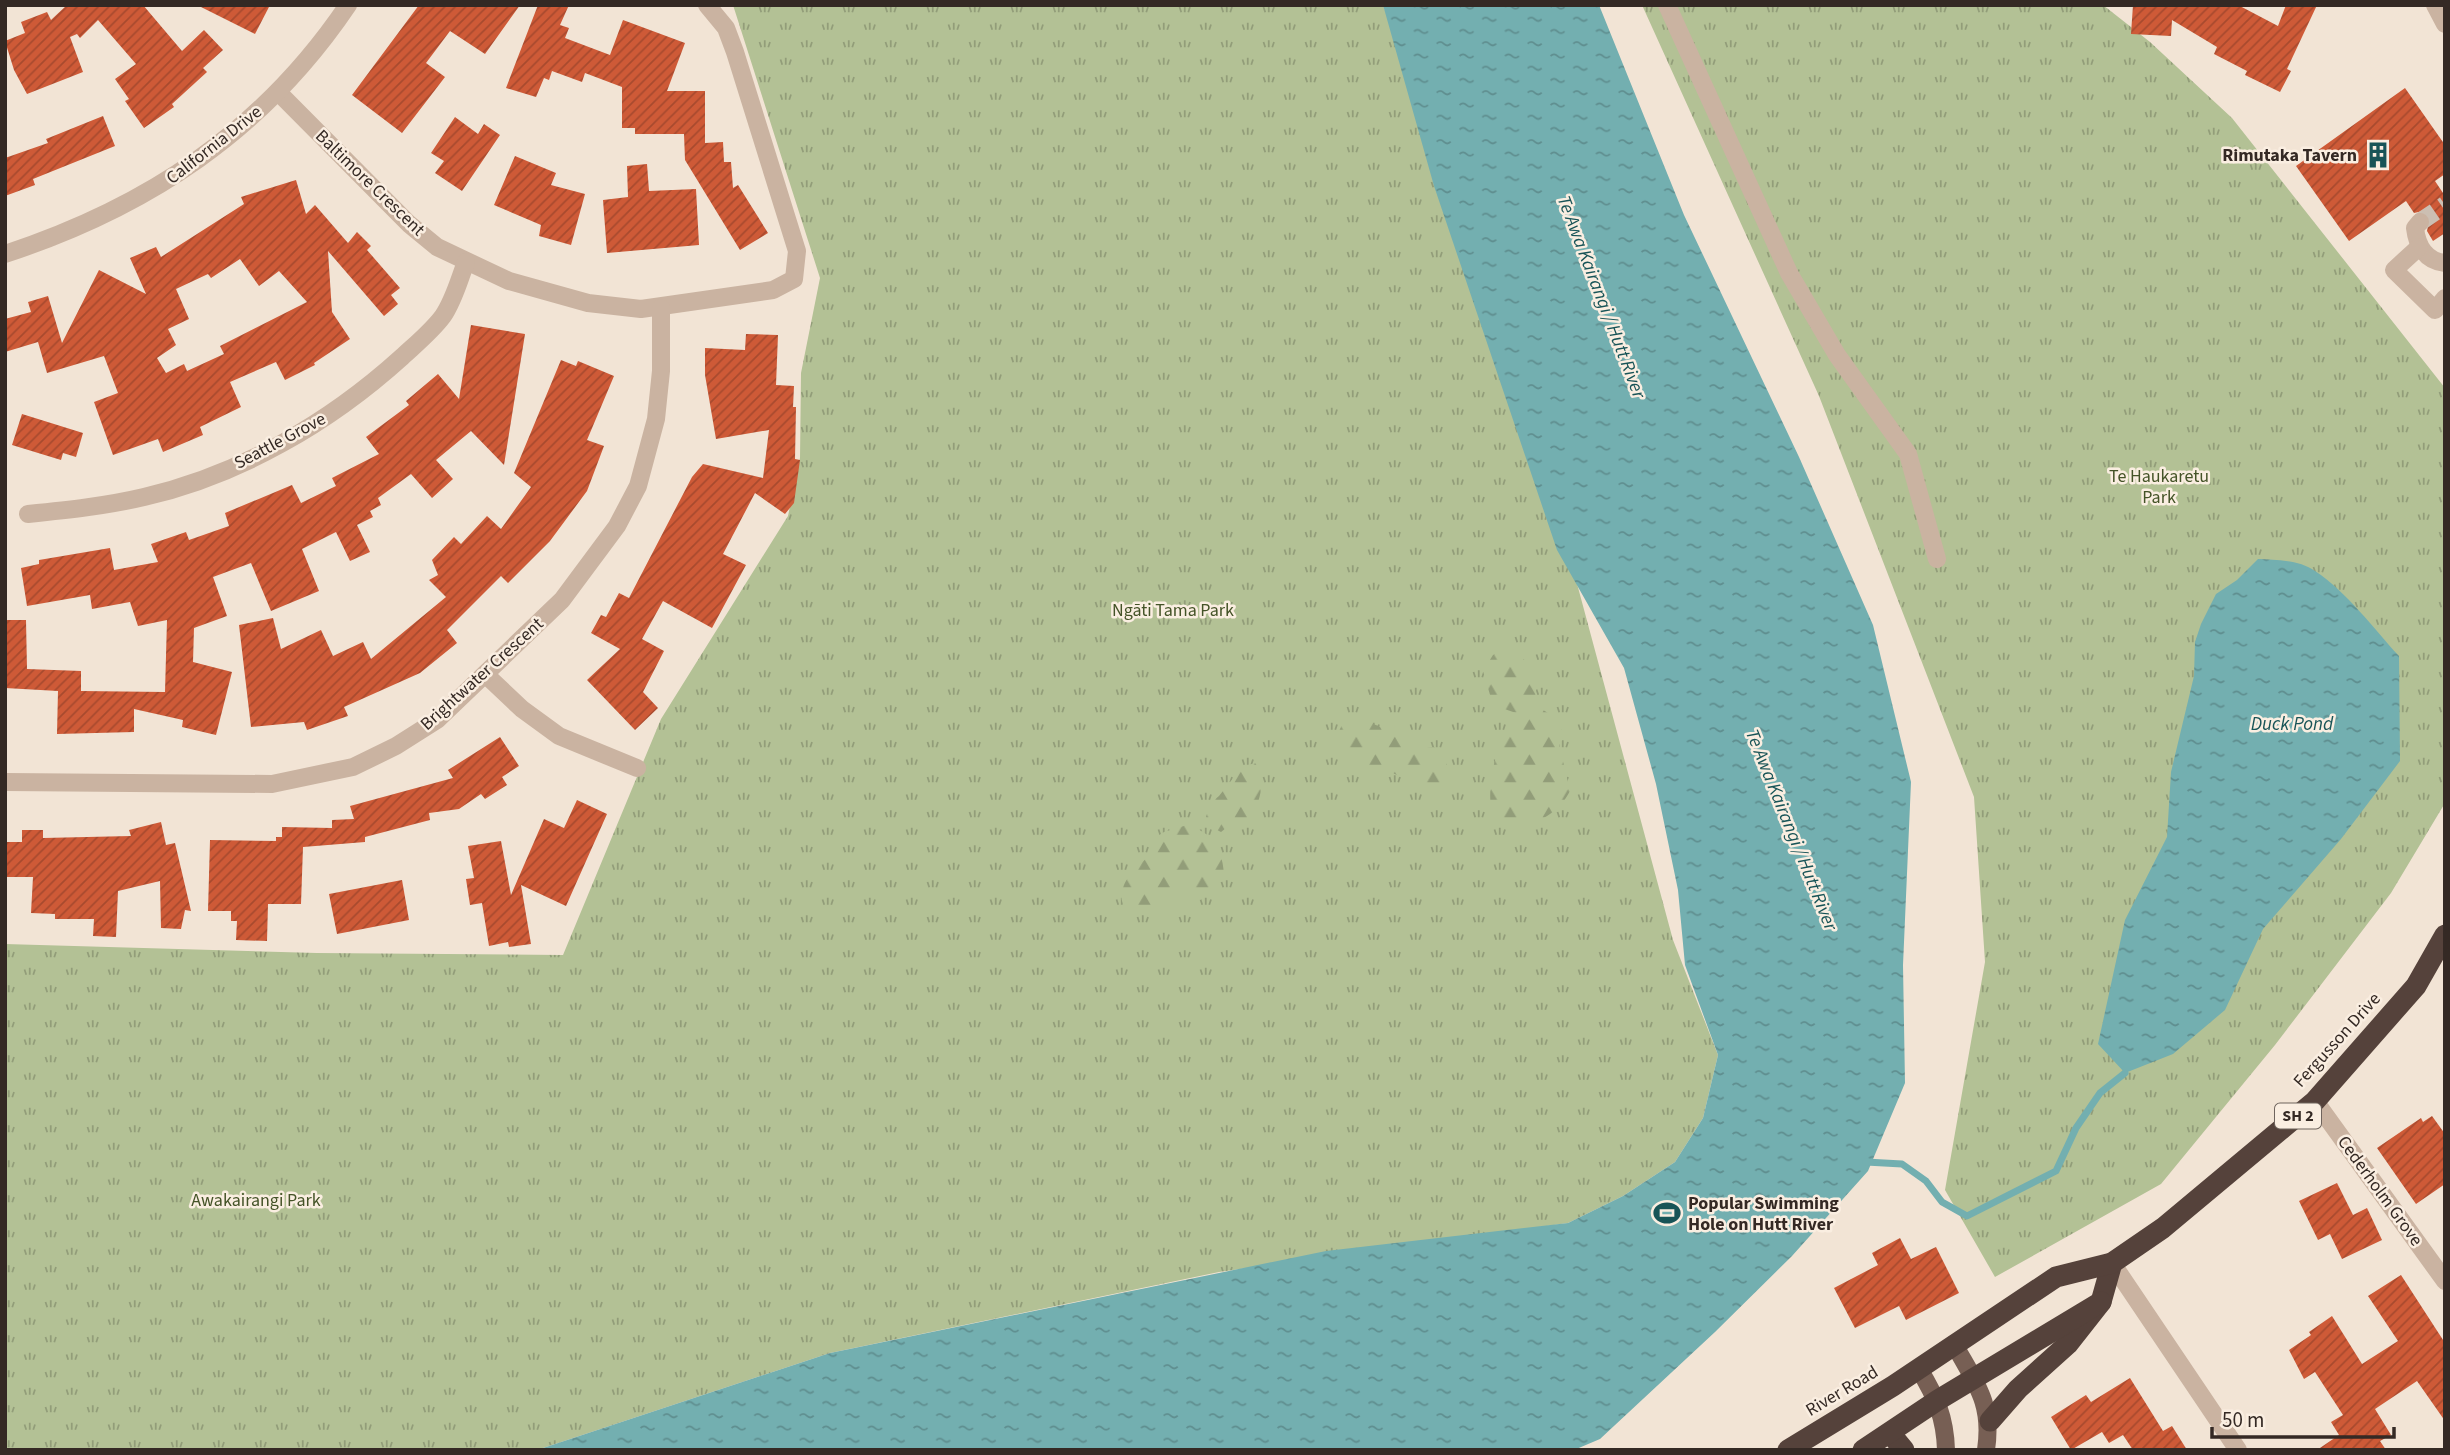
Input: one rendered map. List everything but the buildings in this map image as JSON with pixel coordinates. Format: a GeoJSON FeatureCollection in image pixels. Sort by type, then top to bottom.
{"type":"FeatureCollection","features":[{"type":"Feature","properties":{"kind":"highway","name":"Fergusson Drive"},"geometry":{"type":"LineString","coordinates":[[1919,1369],[2056,1277],[2112,1263],[2163,1227],[2253,1155],[2315,1101],[2416,986],[2445,935]]}},
{"type":"Feature","properties":{"kind":"highway"},"geometry":{"type":"LineString","coordinates":[[1990,1421],[2018,1389],[2068,1344],[2101,1301],[2112,1263]]}},
{"type":"Feature","properties":{"kind":"highway"},"geometry":{"type":"LineString","coordinates":[[1863,1450],[1938,1400],[2101,1301]]}},
{"type":"Feature","properties":{"kind":"highway","name":"River Road"},"geometry":{"type":"LineString","coordinates":[[1788,1450],[1919,1369]]}},
{"type":"Feature","properties":{"kind":"highway"},"geometry":{"type":"LineString","coordinates":[[1890,1433],[1904,1450]]}},
{"type":"Feature","properties":{"kind":"main road"},"geometry":{"type":"LineString","coordinates":[[1954,1344],[1974,1380],[1990,1421],[1986,1450]]}},
{"type":"Feature","properties":{"kind":"main road"},"geometry":{"type":"LineString","coordinates":[[1919,1369],[1938,1400],[1945,1421],[1946,1450]]}},
{"type":"Feature","properties":{"kind":"street","name":"California Drive"},"geometry":{"type":"LineString","coordinates":[[5,254],[55,238],[124,207],[180,174],[231,135],[278,92],[328,35],[348,5]]}},
{"type":"Feature","properties":{"kind":"street","name":"Baltimore Crescent"},"geometry":{"type":"LineString","coordinates":[[278,92],[409,224],[437,247],[466,262],[542,292],[616,307],[661,308],[773,290],[794,279],[797,251],[735,52],[726,28],[707,5]]}},
{"type":"Feature","properties":{"kind":"street"},"geometry":{"type":"LineString","coordinates":[[1667,5],[1790,273],[1837,355],[1908,454],[1937,559]]}},
{"type":"Feature","properties":{"kind":"street"},"geometry":{"type":"LineString","coordinates":[[2435,5],[2445,24]]}},
{"type":"Feature","properties":{"kind":"street"},"geometry":{"type":"LineString","coordinates":[[2420,222],[2415,228],[2419,247],[2425,255],[2445,263]]}},
{"type":"Feature","properties":{"kind":"street"},"geometry":{"type":"LineString","coordinates":[[2419,247],[2394,270],[2441,311]]}},
{"type":"Feature","properties":{"kind":"street","name":"Seattle Grove"},"geometry":{"type":"LineString","coordinates":[[28,514],[93,507],[146,497],[255,458],[293,437],[380,376],[429,332],[452,299],[466,262]]}},
{"type":"Feature","properties":{"kind":"street","name":"Brightwater Crescent"},"geometry":{"type":"LineString","coordinates":[[5,782],[228,786],[310,778],[353,767],[396,746],[437,720],[562,600],[617,526],[638,486],[656,419],[661,371],[661,308]]}},
{"type":"Feature","properties":{"kind":"street"},"geometry":{"type":"LineString","coordinates":[[486,675],[522,709],[559,736],[636,768]]}},
{"type":"Feature","properties":{"kind":"street","name":"Cederholm Grove"},"geometry":{"type":"LineString","coordinates":[[2315,1101],[2445,1281]]}},
{"type":"Feature","properties":{"kind":"street"},"geometry":{"type":"LineString","coordinates":[[2112,1263],[2238,1450]]}},
{"type":"Feature","properties":{"kind":"green space"},"geometry":{"type":"Polygon","coordinates":[[[733,5],[1383,5],[1513,346],[1673,940],[1718,1055],[1703,1118],[1675,1162],[1623,1196],[1568,1223],[1219,1272],[830,1353],[537,1450],[5,1450],[5,944],[317,953],[563,955],[661,719],[788,516],[800,458],[801,373],[820,278],[733,5]]]}},
{"type":"Feature","properties":{"kind":"green space","name":"Te Haukaretu Park"},"geometry":{"type":"Polygon","coordinates":[[[1642,5],[2103,5],[2150,42],[2232,118],[2445,388],[2445,803],[2391,893],[2275,1045],[2161,1184],[1995,1277],[1945,1190],[1985,962],[1974,797],[1819,396],[1642,5]]]}},
{"type":"Feature","properties":{"kind":"green space"},"geometry":{"type":"Polygon","coordinates":[[[1510,647],[1525,660],[1533,672],[1536,687],[1534,706],[1553,717],[1565,736],[1559,744],[1570,791],[1553,812],[1513,829],[1491,810],[1490,797],[1495,759],[1516,713],[1493,705],[1483,671],[1493,655],[1510,647]]]}},
{"type":"Feature","properties":{"kind":"green space"},"geometry":{"type":"Polygon","coordinates":[[[1355,717],[1394,732],[1406,728],[1417,749],[1434,747],[1446,756],[1448,776],[1442,788],[1420,791],[1393,773],[1357,767],[1336,737],[1343,723],[1355,717]]]}},
{"type":"Feature","properties":{"kind":"green space"},"geometry":{"type":"Polygon","coordinates":[[[1255,763],[1259,769],[1261,785],[1258,801],[1248,821],[1236,820],[1221,832],[1211,827],[1206,817],[1210,803],[1242,767],[1255,763]]]}},
{"type":"Feature","properties":{"kind":"green space"},"geometry":{"type":"Polygon","coordinates":[[[1187,825],[1203,832],[1215,842],[1224,874],[1217,888],[1200,900],[1182,889],[1169,906],[1154,911],[1129,909],[1121,897],[1123,888],[1132,873],[1154,851],[1152,840],[1164,832],[1187,825]]]}},
{"type":"Feature","properties":{"kind":"water","name":"Te Awa Kairangi / Hutt River"},"geometry":{"type":"Polygon","coordinates":[[[1383,5],[1599,5],[1684,215],[1799,457],[1873,625],[1911,782],[1903,965],[1905,1083],[1868,1171],[1792,1256],[1715,1332],[1600,1439],[1574,1450],[537,1450],[830,1353],[1326,1251],[1568,1223],[1623,1196],[1675,1162],[1703,1118],[1718,1055],[1685,965],[1678,890],[1656,784],[1624,668],[1557,550],[1434,186],[1383,5]]]}},
{"type":"Feature","properties":{"kind":"water","name":"Duck Pond"},"geometry":{"type":"Polygon","coordinates":[[[2258,559],[2295,563],[2315,571],[2349,600],[2399,656],[2400,761],[2341,839],[2263,929],[2225,1010],[2173,1054],[2125,1073],[2098,1044],[2125,920],[2167,837],[2171,772],[2194,676],[2195,642],[2216,594],[2237,580],[2258,559]]]}},
{"type":"Feature","properties":{"kind":"waterway"},"geometry":{"type":"LineString","coordinates":[[1866,1162],[1902,1164],[1926,1181],[1942,1202],[1967,1216],[2056,1171],[2076,1128],[2100,1093],[2125,1073]]}},
{"type":"Feature","properties":{"kind":"tunnel"},"geometry":{"type":"LineString","coordinates":[[2420,222],[2445,205]]}},
{"type":"Feature","properties":{"kind":"place","name":"Rimutaka Tavern"},"geometry":{"type":"Point","coordinates":[2378,155]}},
{"type":"Feature","properties":{"kind":"place","name":"Popular Swimming Hole on Hutt River"},"geometry":{"type":"Point","coordinates":[1667,1213]}},
{"type":"Feature","properties":{"kind":"park label","name":"Ngāti Tama Park"},"geometry":{"type":"Point","coordinates":[1173,610]}},
{"type":"Feature","properties":{"kind":"park label","name":"Awakairangi Park"},"geometry":{"type":"Point","coordinates":[256,1200]}}]}
